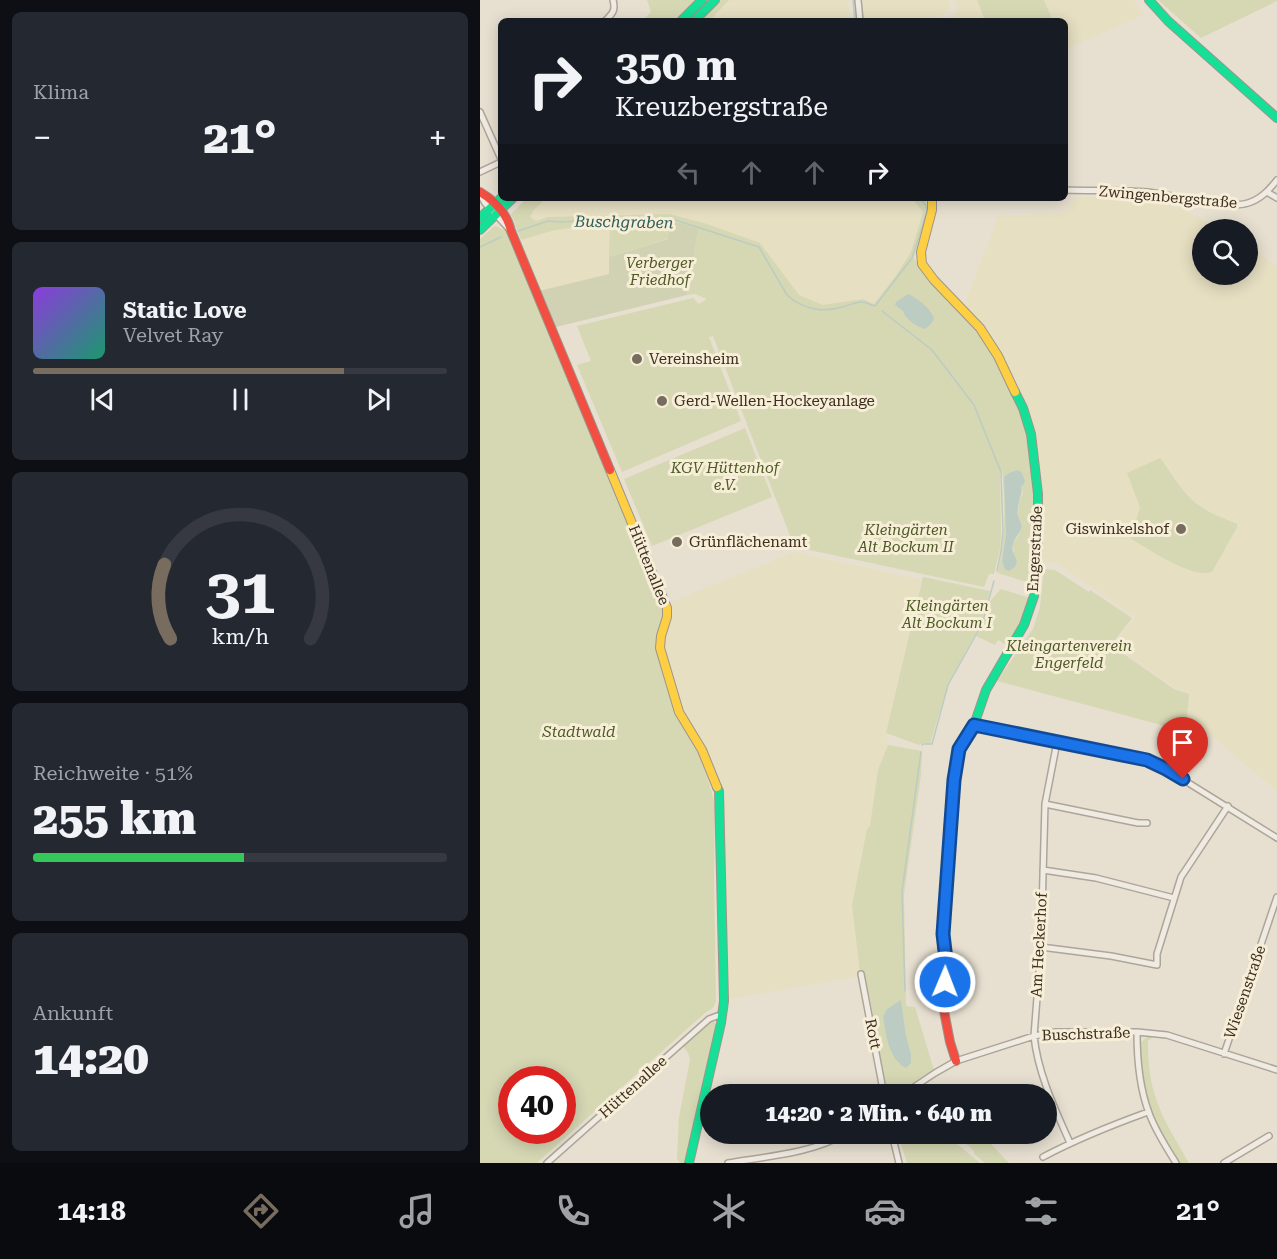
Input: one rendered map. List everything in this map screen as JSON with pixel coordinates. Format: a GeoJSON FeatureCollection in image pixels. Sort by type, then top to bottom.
{"type":"FeatureCollection","features":[{"type":"Feature","properties":{"kind":"street"},"geometry":{"type":"LineString","coordinates":[[608,18],[614,12],[613,0]]}},
{"type":"Feature","properties":{"kind":"street"},"geometry":{"type":"LineString","coordinates":[[684,18],[702,0]]}},
{"type":"Feature","properties":{"kind":"street"},"geometry":{"type":"LineString","coordinates":[[697,18],[715,0]]}},
{"type":"Feature","properties":{"kind":"street"},"geometry":{"type":"LineString","coordinates":[[858,0],[860,18]]}},
{"type":"Feature","properties":{"kind":"street"},"geometry":{"type":"LineString","coordinates":[[1149,0],[1168,21],[1277,118]]}},
{"type":"Feature","properties":{"kind":"street"},"geometry":{"type":"LineString","coordinates":[[480,112],[498,153]]}},
{"type":"Feature","properties":{"kind":"street"},"geometry":{"type":"LineString","coordinates":[[480,172],[498,162]]}},
{"type":"Feature","properties":{"kind":"street","name":"Zwingenbergstraße"},"geometry":{"type":"LineString","coordinates":[[1068,190],[1147,192],[1229,205],[1247,203],[1267,192],[1277,180]]}},
{"type":"Feature","properties":{"kind":"street"},"geometry":{"type":"LineString","coordinates":[[1267,192],[1277,198]]}},
{"type":"Feature","properties":{"kind":"street"},"geometry":{"type":"LineString","coordinates":[[480,193],[495,203],[480,218]]}},
{"type":"Feature","properties":{"kind":"street"},"geometry":{"type":"LineString","coordinates":[[480,230],[510,201]]}},
{"type":"Feature","properties":{"kind":"street","name":"Engerstraße"},"geometry":{"type":"LineString","coordinates":[[932,201],[932,210],[921,252],[922,264],[934,280],[981,328],[998,356],[1023,408],[1031,434],[1038,494],[1038,557],[1034,596],[1024,626],[986,690],[974,725],[959,749],[954,780],[943,934],[946,960],[944,1011],[956,1061]]}},
{"type":"Feature","properties":{"kind":"street","name":"Hüttenallee"},"geometry":{"type":"LineString","coordinates":[[495,203],[498,213],[509,221],[511,231],[667,608],[660,648],[679,712],[702,750],[719,791],[724,1001],[689,1163]]}},
{"type":"Feature","properties":{"kind":"street"},"geometry":{"type":"LineString","coordinates":[[974,725],[1147,760],[1228,806],[1277,838]]}},
{"type":"Feature","properties":{"kind":"street","name":"Am Heckerhof"},"geometry":{"type":"LineString","coordinates":[[1057,742],[1046,804],[1041,947],[1034,1036],[1041,1072],[1070,1143]]}},
{"type":"Feature","properties":{"kind":"street"},"geometry":{"type":"LineString","coordinates":[[1046,804],[1138,823],[1148,822]]}},
{"type":"Feature","properties":{"kind":"street"},"geometry":{"type":"LineString","coordinates":[[1041,947],[1111,956],[1157,965],[1157,954],[1181,877],[1228,806]]}},
{"type":"Feature","properties":{"kind":"street"},"geometry":{"type":"LineString","coordinates":[[1043,870],[1096,878],[1174,898]]}},
{"type":"Feature","properties":{"kind":"street","name":"Wiesenstraße"},"geometry":{"type":"LineString","coordinates":[[1224,1054],[1277,897]]}},
{"type":"Feature","properties":{"kind":"street","name":"Rott"},"geometry":{"type":"LineString","coordinates":[[861,974],[882,1084]]}},
{"type":"Feature","properties":{"kind":"street","name":"Hüttenallee"},"geometry":{"type":"LineString","coordinates":[[547,1163],[709,1019],[722,1017]]}},
{"type":"Feature","properties":{"kind":"street","name":"Buschstraße"},"geometry":{"type":"LineString","coordinates":[[918,1084],[956,1061],[1034,1036],[1056,1032],[1137,1032],[1167,1035],[1277,1070]]}},
{"type":"Feature","properties":{"kind":"street"},"geometry":{"type":"LineString","coordinates":[[1137,1032],[1138,1071],[1149,1112],[1159,1135],[1176,1163]]}},
{"type":"Feature","properties":{"kind":"street"},"geometry":{"type":"LineString","coordinates":[[1043,1157],[1070,1143],[1149,1112]]}},
{"type":"Feature","properties":{"kind":"street"},"geometry":{"type":"LineString","coordinates":[[1224,1163],[1269,1136]]}},
{"type":"Feature","properties":{"kind":"street"},"geometry":{"type":"LineString","coordinates":[[728,1163],[800,1150],[819,1144]]}},
{"type":"Feature","properties":{"kind":"street"},"geometry":{"type":"LineString","coordinates":[[894,1144],[899,1163]]}},
{"type":"Feature","properties":{"kind":"shaded area"},"geometry":{"type":"Polygon","coordinates":[[[729,0],[848,0],[850,18],[712,18],[729,0]]]}},
{"type":"Feature","properties":{"kind":"shaded area"},"geometry":{"type":"Polygon","coordinates":[[[860,0],[949,0],[950,9],[947,13],[934,18],[862,18],[860,0]]]}},
{"type":"Feature","properties":{"kind":"shaded area"},"geometry":{"type":"Polygon","coordinates":[[[955,0],[976,0],[984,18],[953,18],[957,7],[955,0]]]}},
{"type":"Feature","properties":{"kind":"shaded area"},"geometry":{"type":"Polygon","coordinates":[[[1044,0],[1134,0],[1143,15],[1068,49],[1068,18],[1052,18],[1044,0]]]}},
{"type":"Feature","properties":{"kind":"shaded area"},"geometry":{"type":"Polygon","coordinates":[[[1076,197],[1131,197],[1162,201],[1202,219],[1192,219],[1192,285],[1258,285],[1258,253],[1277,266],[1277,791],[1187,716],[1189,694],[1174,687],[1113,645],[1135,617],[1057,563],[1040,562],[1042,493],[1036,442],[1024,407],[999,352],[983,326],[964,307],[998,216],[1064,213],[1076,197]]]}},
{"type":"Feature","properties":{"kind":"shaded area"},"geometry":{"type":"Polygon","coordinates":[[[543,201],[914,201],[923,212],[911,252],[874,304],[862,299],[823,306],[799,295],[761,244],[704,223],[669,214],[548,217],[536,221],[530,217],[543,201]]]}},
{"type":"Feature","properties":{"kind":"shaded area"},"geometry":{"type":"Polygon","coordinates":[[[610,223],[609,274],[539,291],[521,240],[555,230],[610,223]]]}},
{"type":"Feature","properties":{"kind":"shaded area"},"geometry":{"type":"Polygon","coordinates":[[[908,294],[924,304],[933,315],[934,319],[925,329],[912,322],[895,305],[908,294]]]}},
{"type":"Feature","properties":{"kind":"shaded area"},"geometry":{"type":"Polygon","coordinates":[[[1018,470],[1022,473],[1025,482],[1021,487],[1022,493],[1017,513],[1022,526],[1012,548],[1017,561],[1016,565],[1009,571],[1005,570],[1002,561],[1006,533],[1004,477],[1018,470]]]}},
{"type":"Feature","properties":{"kind":"shaded area"},"geometry":{"type":"Polygon","coordinates":[[[794,552],[922,580],[923,577],[886,733],[888,745],[878,770],[870,826],[867,829],[852,905],[861,976],[729,999],[727,997],[722,801],[725,800],[724,787],[716,787],[697,747],[682,724],[657,639],[663,605],[794,552]]]}},
{"type":"Feature","properties":{"kind":"shaded area"},"geometry":{"type":"Polygon","coordinates":[[[901,1000],[911,1054],[911,1063],[906,1068],[895,1059],[887,1038],[883,1016],[887,1009],[901,1000]]]}},
{"type":"Feature","properties":{"kind":"green space"},"geometry":{"type":"Polygon","coordinates":[[[647,0],[729,0],[712,18],[645,18],[651,12],[647,0]]]}},
{"type":"Feature","properties":{"kind":"green space"},"geometry":{"type":"Polygon","coordinates":[[[977,0],[1044,0],[1052,18],[984,18],[977,0]]]}},
{"type":"Feature","properties":{"kind":"green space"},"geometry":{"type":"Polygon","coordinates":[[[1158,0],[1277,0],[1277,1],[1201,38],[1158,0]]]}},
{"type":"Feature","properties":{"kind":"green space","name":"Kleingärten Alt Bockum II"},"geometry":{"type":"Polygon","coordinates":[[[524,201],[543,201],[530,217],[536,221],[548,217],[669,214],[704,223],[760,243],[799,295],[823,305],[863,299],[874,304],[911,252],[923,212],[914,201],[926,201],[928,208],[914,258],[923,271],[981,333],[1013,390],[1029,433],[1036,501],[1033,584],[998,573],[1004,522],[1002,471],[1000,473],[1000,549],[994,574],[989,574],[984,587],[794,546],[713,336],[709,337],[741,421],[622,472],[577,365],[591,361],[577,326],[693,298],[699,304],[707,299],[695,294],[687,295],[698,229],[609,257],[610,223],[555,230],[521,240],[511,214],[524,201]],[[1022,473],[1006,533],[1002,561],[1005,570],[1009,571],[1014,552],[1012,545],[1022,526],[1017,513],[1023,493],[1022,473]]]}},
{"type":"Feature","properties":{"kind":"green space","name":"Verberger Friedhof"},"geometry":{"type":"Polygon","coordinates":[[[671,221],[698,229],[687,295],[556,327],[552,324],[539,291],[609,274],[609,257],[668,239],[671,221]]]}},
{"type":"Feature","properties":{"kind":"green space","name":"Stadtwald"},"geometry":{"type":"Polygon","coordinates":[[[496,226],[508,232],[666,613],[657,638],[678,716],[697,747],[715,805],[716,1001],[713,1008],[576,1128],[576,1066],[498,1066],[498,1144],[558,1144],[537,1163],[480,1163],[480,239],[496,226]]]}},
{"type":"Feature","properties":{"kind":"green space","name":"KGV Hüttenhof e.V."},"geometry":{"type":"Polygon","coordinates":[[[745,428],[772,497],[652,546],[624,479],[745,428]]]}},
{"type":"Feature","properties":{"kind":"green space"},"geometry":{"type":"Polygon","coordinates":[[[1160,458],[1184,492],[1196,503],[1211,513],[1237,524],[1212,572],[1204,573],[1182,567],[1131,539],[1140,507],[1127,473],[1160,458]]]}},
{"type":"Feature","properties":{"kind":"green space","name":"Kleingartenverein Engerfeld"},"geometry":{"type":"Polygon","coordinates":[[[1044,569],[1055,570],[1132,618],[1111,645],[1174,689],[1189,694],[1187,716],[1180,730],[997,681],[1033,629],[1040,607],[1044,569]]]}},
{"type":"Feature","properties":{"kind":"green space","name":"Kleingärten Alt Bockum I"},"geometry":{"type":"Polygon","coordinates":[[[923,577],[990,591],[981,624],[948,684],[930,744],[919,745],[886,733],[923,577]]]}},
{"type":"Feature","properties":{"kind":"green space"},"geometry":{"type":"Polygon","coordinates":[[[1001,589],[1030,598],[1022,625],[1010,647],[998,640],[995,645],[976,636],[991,600],[1001,589]]]}},
{"type":"Feature","properties":{"kind":"green space"},"geometry":{"type":"Polygon","coordinates":[[[888,745],[922,751],[921,775],[904,894],[906,1006],[915,1007],[934,1070],[911,1084],[885,1084],[870,998],[862,973],[860,973],[852,905],[867,829],[870,826],[878,770],[888,745]],[[901,1001],[887,1009],[883,1016],[891,1051],[899,1064],[911,1054],[901,1001]]]}},
{"type":"Feature","properties":{"kind":"green space"},"geometry":{"type":"Polygon","coordinates":[[[712,1020],[716,1024],[702,1084],[700,1084],[700,1094],[684,1163],[680,1163],[677,1159],[679,1117],[690,1059],[682,1045],[712,1020]]]}},
{"type":"Feature","properties":{"kind":"green space"},"geometry":{"type":"Polygon","coordinates":[[[1148,1036],[1152,1038],[1148,1041],[1149,1060],[1157,1102],[1169,1129],[1189,1163],[1179,1163],[1152,1118],[1143,1092],[1139,1044],[1148,1036]]]}},
{"type":"Feature","properties":{"kind":"green space"},"geometry":{"type":"Polygon","coordinates":[[[901,1144],[957,1144],[980,1163],[907,1163],[901,1144]]]}},
{"type":"Feature","properties":{"kind":"green space"},"geometry":{"type":"Polygon","coordinates":[[[967,1144],[991,1144],[1009,1163],[985,1163],[974,1154],[967,1144]]]}},
{"type":"Feature","properties":{"kind":"waterway"},"geometry":{"type":"LineString","coordinates":[[853,0],[855,18]]}},
{"type":"Feature","properties":{"kind":"waterway","name":"Buschgraben"},"geometry":{"type":"LineString","coordinates":[[518,231],[548,221],[672,219],[759,247],[787,295],[806,307],[827,310],[861,302],[875,306],[912,258],[927,211],[922,201]]}},
{"type":"Feature","properties":{"kind":"waterway","name":"Buschgraben"},"geometry":{"type":"LineString","coordinates":[[480,247],[501,237]]}},
{"type":"Feature","properties":{"kind":"waterway"},"geometry":{"type":"LineString","coordinates":[[882,311],[932,350],[974,405],[1001,472],[1003,531],[997,571]]}},
{"type":"Feature","properties":{"kind":"waterway"},"geometry":{"type":"LineString","coordinates":[[922,745],[932,744],[948,685],[982,624],[994,581]]}},
{"type":"Feature","properties":{"kind":"waterway"},"geometry":{"type":"LineString","coordinates":[[905,991],[902,892],[921,752]]}},
{"type":"Feature","properties":{"kind":"traffic: fast"},"geometry":{"type":"LineString","coordinates":[[684,18],[702,0]]}},
{"type":"Feature","properties":{"kind":"traffic: fast"},"geometry":{"type":"LineString","coordinates":[[697,18],[715,0]]}},
{"type":"Feature","properties":{"kind":"traffic: fast"},"geometry":{"type":"LineString","coordinates":[[1149,0],[1168,21],[1277,118]]}},
{"type":"Feature","properties":{"kind":"traffic: fast"},"geometry":{"type":"LineString","coordinates":[[480,218],[498,201]]}},
{"type":"Feature","properties":{"kind":"traffic: fast"},"geometry":{"type":"LineString","coordinates":[[480,230],[510,201]]}},
{"type":"Feature","properties":{"kind":"traffic: fast"},"geometry":{"type":"LineString","coordinates":[[945,978],[946,960],[943,934],[954,780],[959,749],[974,725],[986,690],[1024,625],[1034,596],[1038,548],[1038,494],[1031,434],[1015,392]]}},
{"type":"Feature","properties":{"kind":"traffic: fast"},"geometry":{"type":"LineString","coordinates":[[689,1163],[724,1001],[719,791],[717,787]]}},
{"type":"Feature","properties":{"kind":"traffic: slow"},"geometry":{"type":"LineString","coordinates":[[932,201],[932,210],[921,252],[922,264],[934,280],[980,328],[998,356],[1015,392]]}},
{"type":"Feature","properties":{"kind":"traffic: slow"},"geometry":{"type":"LineString","coordinates":[[610,470],[667,608],[660,648],[679,712],[702,750],[717,787]]}},
{"type":"Feature","properties":{"kind":"traffic: jam"},"geometry":{"type":"LineString","coordinates":[[480,192],[491,199],[507,219],[610,470]]}},
{"type":"Feature","properties":{"kind":"traffic: jam"},"geometry":{"type":"LineString","coordinates":[[945,978],[944,1011],[956,1061]]}},
{"type":"Feature","properties":{"kind":"place","name":"Vereinsheim"},"geometry":{"type":"Point","coordinates":[637,359]}},
{"type":"Feature","properties":{"kind":"place","name":"Gerd-Wellen-Hockeyanlage"},"geometry":{"type":"Point","coordinates":[662,401]}},
{"type":"Feature","properties":{"kind":"place","name":"Giswinkelshof"},"geometry":{"type":"Point","coordinates":[1181,529]}},
{"type":"Feature","properties":{"kind":"place","name":"Grünflächenamt"},"geometry":{"type":"Point","coordinates":[677,542]}},
{"type":"Feature","properties":{"kind":"route"},"geometry":{"type":"LineString","coordinates":[[945,982],[946,960],[943,934],[954,780],[959,749],[974,725],[1147,760],[1183,779]]}}]}
